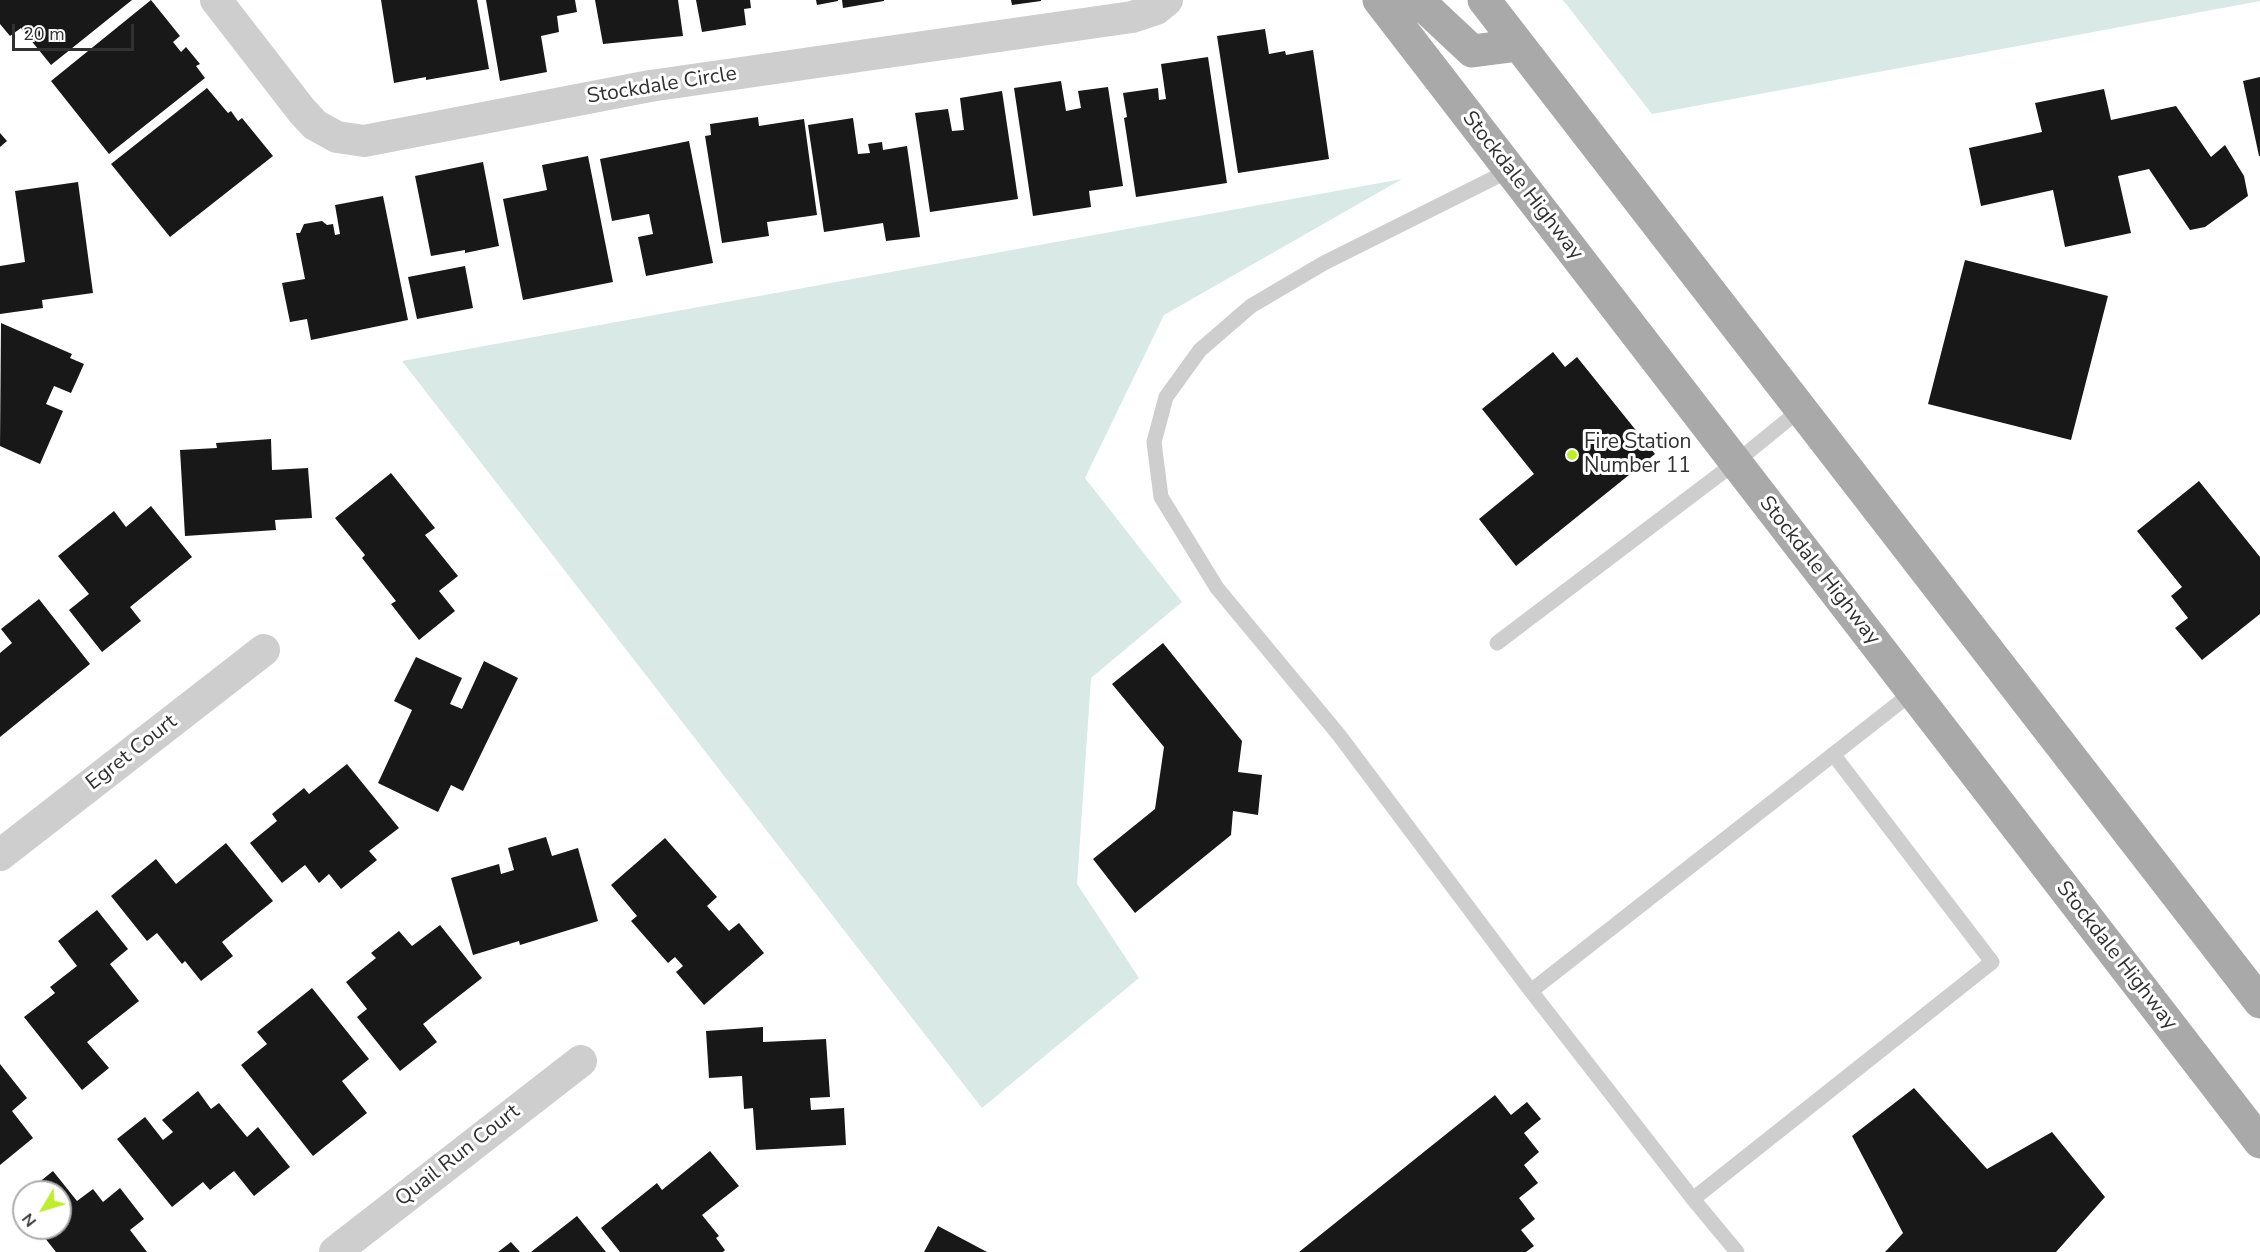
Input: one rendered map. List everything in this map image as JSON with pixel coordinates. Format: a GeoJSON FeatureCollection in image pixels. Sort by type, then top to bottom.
{"type":"FeatureCollection","features":[{"type":"Feature","properties":{"kind":"main road","name":"Stockdale Highway"},"geometry":{"type":"LineString","coordinates":[[1378,0],[2260,1142]]}},
{"type":"Feature","properties":{"kind":"main road"},"geometry":{"type":"LineString","coordinates":[[1409,0],[1425,7],[1472,51],[1519,45]]}},
{"type":"Feature","properties":{"kind":"main road"},"geometry":{"type":"LineString","coordinates":[[1484,0],[2260,1002]]}},
{"type":"Feature","properties":{"kind":"street","name":"Stockdale Circle"},"geometry":{"type":"LineString","coordinates":[[216,0],[315,125],[337,137],[364,141],[650,86],[1132,17],[1156,9],[1167,0]]}},
{"type":"Feature","properties":{"kind":"street","name":"Egret Court"},"geometry":{"type":"LineString","coordinates":[[0,855],[264,650]]}},
{"type":"Feature","properties":{"kind":"street","name":"Quail Run Court"},"geometry":{"type":"LineString","coordinates":[[335,1252],[581,1061]]}},
{"type":"Feature","properties":{"kind":"lane"},"geometry":{"type":"LineString","coordinates":[[1510,170],[1324,263],[1251,306],[1200,350],[1166,398],[1154,442],[1161,497],[1217,588],[1339,735],[1531,991],[1737,1252]]}},
{"type":"Feature","properties":{"kind":"lane"},"geometry":{"type":"LineString","coordinates":[[1497,643],[1736,462],[1801,409]]}},
{"type":"Feature","properties":{"kind":"lane"},"geometry":{"type":"LineString","coordinates":[[1531,991],[1913,692]]}},
{"type":"Feature","properties":{"kind":"lane"},"geometry":{"type":"LineString","coordinates":[[1693,1199],[1992,962],[1833,754]]}},
{"type":"Feature","properties":{"kind":"shaded area"},"geometry":{"type":"Polygon","coordinates":[[[1563,0],[2260,0],[2260,1],[1652,114],[1563,0]]]}},
{"type":"Feature","properties":{"kind":"shaded area"},"geometry":{"type":"Polygon","coordinates":[[[1402,179],[1164,315],[1085,478],[1182,602],[1091,678],[1077,884],[1139,978],[982,1108],[402,361],[1402,179]]]}},
{"type":"Feature","properties":{"kind":"building"},"geometry":{"type":"Polygon","coordinates":[[[0,0],[132,0],[51,65],[21,28],[10,36],[0,24],[0,0]]]}},
{"type":"Feature","properties":{"kind":"building"},"geometry":{"type":"Polygon","coordinates":[[[151,0],[180,36],[173,42],[181,52],[186,47],[200,64],[196,66],[205,78],[109,154],[51,81],[151,0]]]}},
{"type":"Feature","properties":{"kind":"building"},"geometry":{"type":"Polygon","coordinates":[[[381,0],[477,0],[489,69],[394,83],[381,0]]]}},
{"type":"Feature","properties":{"kind":"building"},"geometry":{"type":"Polygon","coordinates":[[[486,0],[575,0],[577,12],[557,16],[559,32],[541,36],[547,72],[500,81],[486,0]]]}},
{"type":"Feature","properties":{"kind":"building"},"geometry":{"type":"Polygon","coordinates":[[[595,0],[678,0],[683,36],[603,44],[595,0]]]}},
{"type":"Feature","properties":{"kind":"building"},"geometry":{"type":"Polygon","coordinates":[[[696,0],[750,0],[751,8],[744,9],[746,25],[702,32],[696,0]]]}},
{"type":"Feature","properties":{"kind":"building"},"geometry":{"type":"Polygon","coordinates":[[[816,0],[838,0],[838,1],[817,5],[816,0]]]}},
{"type":"Feature","properties":{"kind":"building"},"geometry":{"type":"Polygon","coordinates":[[[842,0],[884,0],[884,1],[843,8],[842,0]]]}},
{"type":"Feature","properties":{"kind":"building"},"geometry":{"type":"Polygon","coordinates":[[[1011,0],[1041,0],[1041,1],[1012,5],[1011,0]]]}},
{"type":"Feature","properties":{"kind":"building"},"geometry":{"type":"Polygon","coordinates":[[[1265,29],[1269,54],[1285,51],[1286,55],[1313,50],[1329,159],[1238,173],[1217,36],[1265,29]]]}},
{"type":"Feature","properties":{"kind":"building"},"geometry":{"type":"Polygon","coordinates":[[[1208,57],[1227,183],[1136,197],[1124,118],[1127,117],[1123,93],[1158,88],[1159,100],[1166,99],[1161,64],[1208,57]]]}},
{"type":"Feature","properties":{"kind":"building"},"geometry":{"type":"Polygon","coordinates":[[[2260,77],[2260,156],[2259,156],[2243,81],[2260,77]]]}},
{"type":"Feature","properties":{"kind":"building"},"geometry":{"type":"Polygon","coordinates":[[[1061,81],[1066,111],[1081,108],[1078,91],[1108,87],[1123,186],[1089,191],[1091,207],[1033,216],[1014,88],[1061,81]]]}},
{"type":"Feature","properties":{"kind":"building"},"geometry":{"type":"Polygon","coordinates":[[[207,88],[228,113],[231,111],[238,121],[242,118],[273,156],[170,237],[111,164],[207,88]]]}},
{"type":"Feature","properties":{"kind":"building"},"geometry":{"type":"Polygon","coordinates":[[[2104,89],[2111,120],[2176,106],[2211,157],[2225,145],[2244,176],[2248,196],[2205,227],[2190,230],[2149,169],[2118,176],[2131,233],[2065,247],[2053,190],[1981,206],[1969,148],[2042,132],[2035,103],[2104,89]]]}},
{"type":"Feature","properties":{"kind":"building"},"geometry":{"type":"Polygon","coordinates":[[[1002,91],[1018,199],[930,212],[915,113],[948,109],[952,131],[964,130],[960,98],[1002,91]]]}},
{"type":"Feature","properties":{"kind":"building"},"geometry":{"type":"Polygon","coordinates":[[[758,117],[759,126],[804,119],[817,215],[767,222],[769,236],[722,243],[705,136],[711,135],[710,124],[758,117]]]}},
{"type":"Feature","properties":{"kind":"building"},"geometry":{"type":"Polygon","coordinates":[[[853,118],[858,154],[870,153],[868,144],[882,142],[883,150],[907,146],[920,237],[886,241],[883,223],[824,232],[808,125],[853,118]]]}},
{"type":"Feature","properties":{"kind":"building"},"geometry":{"type":"Polygon","coordinates":[[[0,133],[7,141],[0,147],[0,133]]]}},
{"type":"Feature","properties":{"kind":"building"},"geometry":{"type":"Polygon","coordinates":[[[689,141],[713,263],[646,276],[638,237],[653,234],[649,214],[612,221],[600,159],[689,141]]]}},
{"type":"Feature","properties":{"kind":"building"},"geometry":{"type":"Polygon","coordinates":[[[588,156],[613,282],[523,300],[503,199],[547,190],[542,165],[588,156]]]}},
{"type":"Feature","properties":{"kind":"building"},"geometry":{"type":"Polygon","coordinates":[[[483,162],[499,246],[465,253],[465,250],[431,256],[415,176],[483,162]]]}},
{"type":"Feature","properties":{"kind":"building"},"geometry":{"type":"Polygon","coordinates":[[[78,182],[93,293],[42,300],[43,308],[0,314],[0,266],[25,262],[15,191],[78,182]]]}},
{"type":"Feature","properties":{"kind":"building"},"geometry":{"type":"Polygon","coordinates":[[[383,196],[408,320],[311,340],[307,319],[290,322],[282,283],[305,279],[296,233],[300,233],[304,224],[322,221],[327,225],[333,224],[335,235],[340,234],[335,205],[383,196]]]}},
{"type":"Feature","properties":{"kind":"building"},"geometry":{"type":"Polygon","coordinates":[[[1965,260],[2108,296],[2071,440],[1928,404],[1965,260]]]}},
{"type":"Feature","properties":{"kind":"building"},"geometry":{"type":"Polygon","coordinates":[[[465,266],[473,308],[417,319],[408,277],[465,266]]]}},
{"type":"Feature","properties":{"kind":"building"},"geometry":{"type":"Polygon","coordinates":[[[1,323],[72,354],[70,358],[84,364],[71,393],[54,386],[46,404],[63,411],[40,464],[0,446],[1,323]]]}},
{"type":"Feature","properties":{"kind":"building"},"geometry":{"type":"Polygon","coordinates":[[[1553,352],[1565,367],[1577,357],[1655,454],[1516,566],[1479,519],[1534,474],[1482,409],[1553,352]]]}},
{"type":"Feature","properties":{"kind":"building"},"geometry":{"type":"Polygon","coordinates":[[[271,439],[272,470],[308,468],[312,518],[275,520],[276,530],[185,536],[180,450],[217,448],[216,443],[271,439]]]}},
{"type":"Feature","properties":{"kind":"building"},"geometry":{"type":"Polygon","coordinates":[[[391,473],[435,528],[425,535],[458,576],[439,591],[455,611],[419,640],[391,604],[396,601],[362,558],[365,555],[335,518],[391,473]]]}},
{"type":"Feature","properties":{"kind":"building"},"geometry":{"type":"Polygon","coordinates":[[[2199,481],[2260,557],[2260,614],[2202,660],[2175,628],[2188,618],[2171,596],[2182,587],[2137,531],[2199,481]]]}},
{"type":"Feature","properties":{"kind":"building"},"geometry":{"type":"Polygon","coordinates":[[[151,506],[192,557],[130,607],[141,621],[102,652],[69,610],[89,594],[58,556],[114,511],[126,527],[151,506]]]}},
{"type":"Feature","properties":{"kind":"building"},"geometry":{"type":"Polygon","coordinates":[[[39,599],[90,664],[0,737],[0,653],[12,643],[1,629],[39,599]]]}},
{"type":"Feature","properties":{"kind":"building"},"geometry":{"type":"Polygon","coordinates":[[[1163,643],[1242,741],[1238,772],[1262,775],[1258,815],[1233,811],[1231,835],[1135,913],[1093,859],[1155,809],[1164,747],[1112,684],[1163,643]]]}},
{"type":"Feature","properties":{"kind":"building"},"geometry":{"type":"Polygon","coordinates":[[[416,657],[462,678],[450,704],[462,709],[484,661],[518,678],[463,791],[451,785],[438,812],[378,783],[412,710],[394,701],[416,657]]]}},
{"type":"Feature","properties":{"kind":"building"},"geometry":{"type":"Polygon","coordinates":[[[347,764],[399,828],[369,851],[377,860],[341,889],[329,874],[319,883],[305,865],[282,883],[250,843],[277,821],[272,814],[304,788],[309,794],[347,764]]]}},
{"type":"Feature","properties":{"kind":"building"},"geometry":{"type":"Polygon","coordinates":[[[546,837],[552,856],[578,848],[598,921],[520,945],[519,941],[473,955],[451,878],[499,864],[501,874],[514,870],[508,848],[546,837]]]}},
{"type":"Feature","properties":{"kind":"building"},"geometry":{"type":"Polygon","coordinates":[[[665,838],[717,897],[707,906],[729,931],[739,923],[764,953],[704,1005],[676,972],[683,966],[675,957],[668,963],[631,921],[637,916],[611,885],[665,838]]]}},
{"type":"Feature","properties":{"kind":"building"},"geometry":{"type":"Polygon","coordinates":[[[226,843],[273,901],[222,942],[233,956],[201,981],[185,961],[182,964],[157,933],[147,941],[111,896],[156,859],[176,884],[226,843]]]}},
{"type":"Feature","properties":{"kind":"building"},"geometry":{"type":"Polygon","coordinates":[[[97,910],[128,949],[110,964],[139,1001],[87,1042],[109,1068],[82,1090],[24,1017],[55,993],[50,987],[77,966],[58,941],[97,910]]]}},
{"type":"Feature","properties":{"kind":"building"},"geometry":{"type":"Polygon","coordinates":[[[440,925],[482,978],[423,1024],[437,1042],[400,1071],[357,1017],[367,1009],[346,982],[376,958],[371,953],[399,931],[412,946],[440,925]]]}},
{"type":"Feature","properties":{"kind":"building"},"geometry":{"type":"Polygon","coordinates":[[[312,988],[369,1059],[342,1081],[367,1113],[313,1156],[241,1065],[267,1044],[257,1032],[312,988]]]}},
{"type":"Feature","properties":{"kind":"building"},"geometry":{"type":"Polygon","coordinates":[[[763,1027],[763,1042],[826,1039],[830,1097],[810,1098],[811,1110],[844,1108],[846,1145],[756,1150],[753,1108],[744,1109],[742,1076],[709,1078],[706,1031],[763,1027]]]}},
{"type":"Feature","properties":{"kind":"building"},"geometry":{"type":"Polygon","coordinates":[[[0,1064],[27,1098],[12,1111],[33,1138],[0,1165],[0,1064]]]}},
{"type":"Feature","properties":{"kind":"building"},"geometry":{"type":"Polygon","coordinates":[[[1914,1088],[1987,1169],[2052,1132],[2105,1197],[2056,1252],[1885,1252],[1903,1233],[1852,1136],[1914,1088]]]}},
{"type":"Feature","properties":{"kind":"building"},"geometry":{"type":"Polygon","coordinates":[[[198,1091],[211,1109],[219,1103],[247,1137],[258,1127],[290,1167],[254,1196],[234,1171],[210,1190],[203,1182],[172,1207],[117,1139],[145,1117],[163,1140],[173,1132],[162,1120],[198,1091]]]}},
{"type":"Feature","properties":{"kind":"building"},"geometry":{"type":"Polygon","coordinates":[[[1495,1095],[1511,1115],[1527,1102],[1541,1119],[1524,1133],[1539,1152],[1524,1165],[1538,1183],[1519,1198],[1535,1219],[1521,1230],[1534,1246],[1526,1252],[1299,1252],[1495,1095]]]}},
{"type":"Feature","properties":{"kind":"building"},"geometry":{"type":"Polygon","coordinates":[[[710,1151],[739,1186],[702,1215],[719,1236],[716,1238],[725,1250],[723,1252],[620,1252],[601,1228],[657,1183],[662,1190],[710,1151]]]}},
{"type":"Feature","properties":{"kind":"building"},"geometry":{"type":"Polygon","coordinates":[[[53,1171],[60,1180],[42,1180],[53,1171]]]}},
{"type":"Feature","properties":{"kind":"building"},"geometry":{"type":"Polygon","coordinates":[[[120,1188],[144,1219],[130,1230],[147,1252],[56,1252],[46,1240],[72,1240],[72,1195],[77,1201],[93,1189],[103,1202],[120,1188]]]}},
{"type":"Feature","properties":{"kind":"building"},"geometry":{"type":"Polygon","coordinates":[[[577,1216],[606,1252],[531,1252],[577,1216]]]}},
{"type":"Feature","properties":{"kind":"building"},"geometry":{"type":"Polygon","coordinates":[[[938,1226],[987,1252],[924,1252],[938,1226]]]}},
{"type":"Feature","properties":{"kind":"building"},"geometry":{"type":"Polygon","coordinates":[[[511,1242],[520,1252],[498,1252],[511,1242]]]}},
{"type":"Feature","properties":{"kind":"place","name":"Fire Station Number 11"},"geometry":{"type":"Point","coordinates":[1572,455]}}]}
